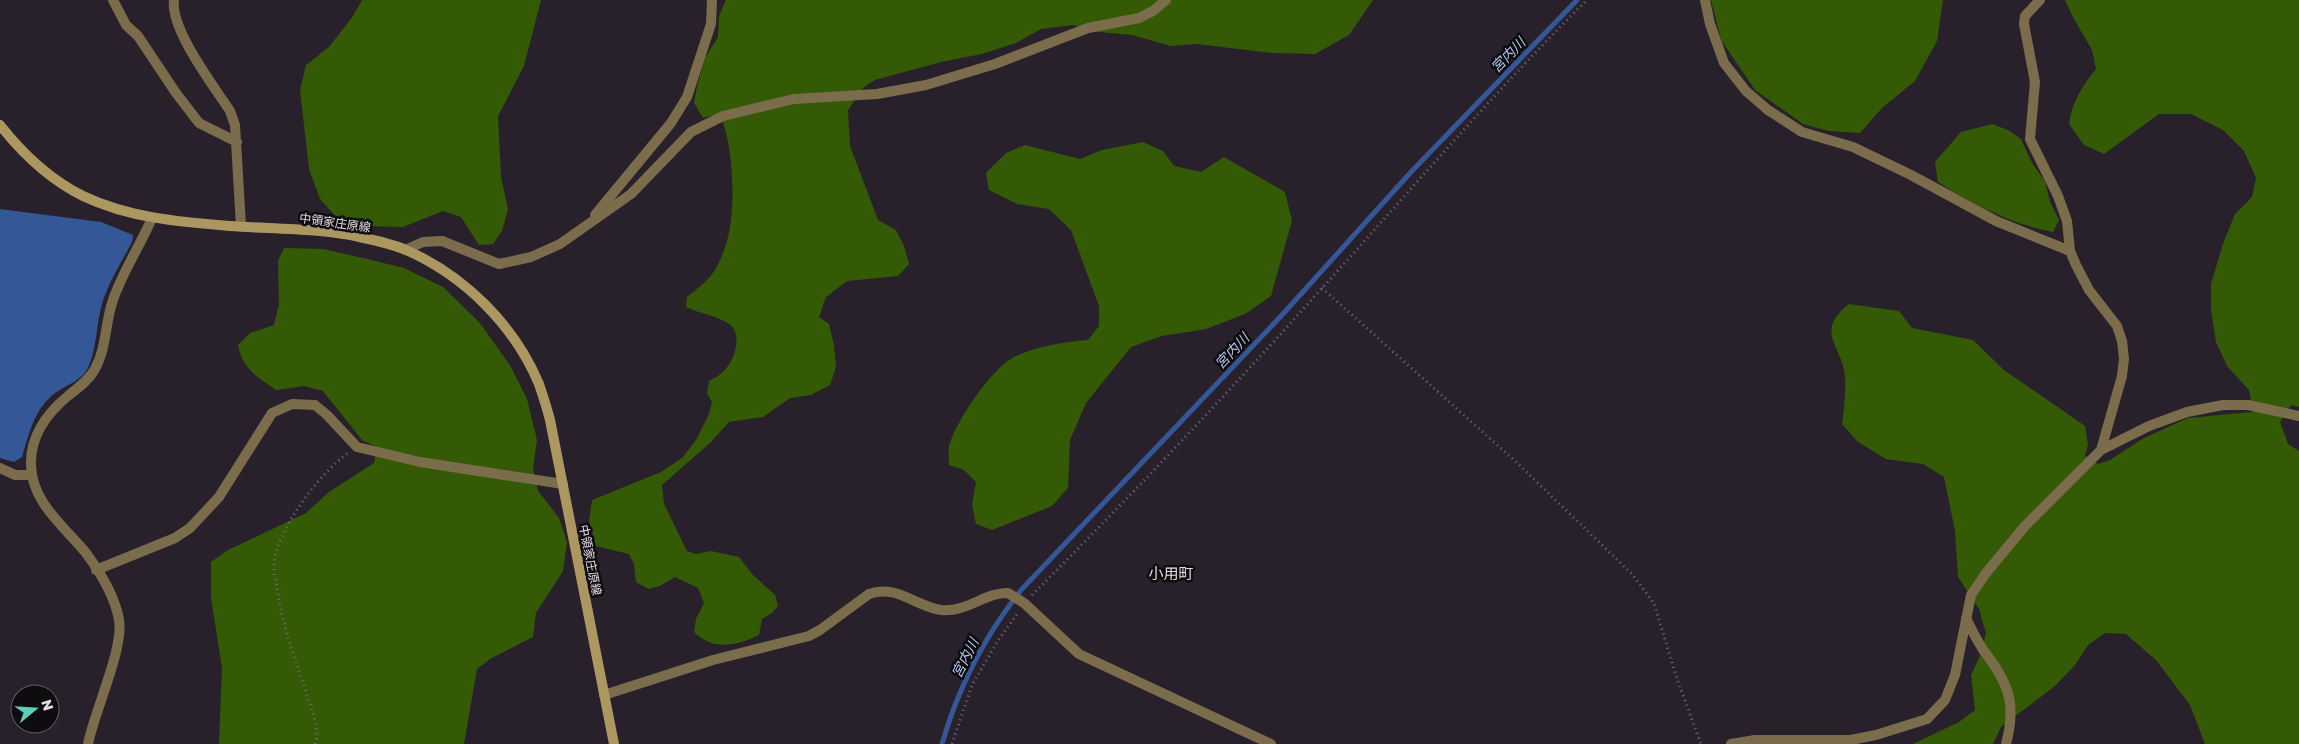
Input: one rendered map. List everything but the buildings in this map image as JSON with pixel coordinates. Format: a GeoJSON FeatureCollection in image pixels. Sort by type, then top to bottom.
{"type":"FeatureCollection","features":[{"type":"Feature","properties":{"kind":"main road","name":"中領家庄原線"},"geometry":{"type":"LineString","coordinates":[[0,125],[13,142],[44,170],[82,195],[112,207],[152,218],[357,236],[405,250],[452,277],[479,298],[500,321],[520,349],[538,384],[550,420],[614,744]]}},
{"type":"Feature","properties":{"kind":"street"},"geometry":{"type":"LineString","coordinates":[[113,0],[126,25],[138,36],[176,93],[199,123],[237,142]]}},
{"type":"Feature","properties":{"kind":"street"},"geometry":{"type":"LineString","coordinates":[[174,0],[172,10],[179,32],[230,111],[235,125],[241,226]]}},
{"type":"Feature","properties":{"kind":"street"},"geometry":{"type":"LineString","coordinates":[[588,223],[671,123],[688,97],[710,24],[712,0]]}},
{"type":"Feature","properties":{"kind":"street"},"geometry":{"type":"LineString","coordinates":[[405,250],[423,242],[442,241],[499,264],[538,254],[560,244],[631,194],[691,132],[723,116],[794,99],[877,94],[926,85],[996,64],[1088,28],[1139,18],[1153,11],[1166,0]]}},
{"type":"Feature","properties":{"kind":"street"},"geometry":{"type":"LineString","coordinates":[[1705,0],[1710,24],[1724,63],[1746,91],[1768,110],[1802,132],[1853,147],[1912,175],[1996,221],[2070,251]]}},
{"type":"Feature","properties":{"kind":"street"},"geometry":{"type":"LineString","coordinates":[[2040,0],[2025,16],[2024,24],[2036,94],[2029,129],[2030,139],[2058,196],[2067,221],[2070,251],[2089,290],[2117,326],[2122,341],[2124,359],[2122,376],[2101,450]]}},
{"type":"Feature","properties":{"kind":"street"},"geometry":{"type":"LineString","coordinates":[[88,744],[119,633],[119,621],[108,587],[86,554],[45,505],[37,490],[32,476],[33,445],[38,430],[47,414],[84,383],[95,370],[103,349],[112,302],[124,271],[152,218]]}},
{"type":"Feature","properties":{"kind":"street"},"geometry":{"type":"LineString","coordinates":[[96,570],[175,538],[190,528],[218,497],[272,413],[292,404],[315,405],[327,414],[357,447],[420,462],[563,484]]}},
{"type":"Feature","properties":{"kind":"street"},"geometry":{"type":"LineString","coordinates":[[1731,744],[1756,740],[1851,740],[1876,735],[1927,719],[1945,700],[1955,675],[1971,596],[1986,573],[2025,526],[2101,450],[2149,426],[2188,412],[2223,405],[2248,405],[2299,416]]}},
{"type":"Feature","properties":{"kind":"street"},"geometry":{"type":"LineString","coordinates":[[0,468],[14,475],[32,476]]}},
{"type":"Feature","properties":{"kind":"street"},"geometry":{"type":"LineString","coordinates":[[604,695],[713,660],[809,636],[869,594],[877,591],[894,591],[928,606],[952,610],[1004,593],[1012,594],[1023,602],[1079,654],[1271,744]]}},
{"type":"Feature","properties":{"kind":"street"},"geometry":{"type":"LineString","coordinates":[[1966,618],[1987,655],[1994,662],[2010,696],[2011,724],[2006,744]]}},
{"type":"Feature","properties":{"kind":"path"},"geometry":{"type":"LineString","coordinates":[[952,744],[972,685],[1023,602],[1135,492],[1528,59],[1587,0]]}},
{"type":"Feature","properties":{"kind":"path"},"geometry":{"type":"LineString","coordinates":[[1322,288],[1514,460],[1631,573],[1654,603],[1677,679],[1701,744]]}},
{"type":"Feature","properties":{"kind":"path"},"geometry":{"type":"LineString","coordinates":[[315,744],[317,735],[314,716],[280,607],[274,565],[282,539],[296,511],[314,485],[336,462],[357,447]]}},
{"type":"Feature","properties":{"kind":"green space"},"geometry":{"type":"Polygon","coordinates":[[[362,0],[541,0],[524,66],[498,116],[501,177],[508,209],[502,231],[493,244],[479,245],[461,217],[443,211],[403,227],[365,226],[338,219],[320,199],[309,169],[300,90],[306,65],[329,47],[353,16],[362,0]]]}},
{"type":"Feature","properties":{"kind":"green space"},"geometry":{"type":"Polygon","coordinates":[[[726,0],[1373,0],[1349,35],[1315,54],[1273,53],[1197,44],[1171,46],[1132,35],[1099,32],[1073,25],[1041,29],[1016,43],[982,54],[941,62],[875,80],[864,87],[848,110],[850,146],[878,220],[896,230],[904,246],[909,264],[898,276],[847,281],[826,297],[819,317],[829,324],[834,345],[836,367],[830,385],[811,395],[790,398],[763,417],[729,422],[710,443],[662,485],[664,504],[687,551],[696,554],[711,551],[739,557],[753,575],[775,595],[778,606],[772,613],[762,619],[759,635],[742,642],[725,645],[709,642],[694,632],[696,619],[704,603],[698,588],[675,577],[660,586],[649,589],[636,582],[634,564],[629,554],[596,546],[589,521],[592,500],[661,472],[682,458],[696,440],[709,414],[712,402],[707,393],[709,381],[718,376],[729,365],[736,347],[736,334],[729,324],[686,307],[687,297],[706,281],[720,260],[728,238],[732,215],[732,169],[724,125],[719,114],[703,118],[694,103],[705,58],[718,37],[719,16],[726,0]]]}},
{"type":"Feature","properties":{"kind":"green space"},"geometry":{"type":"Polygon","coordinates":[[[1711,0],[1943,0],[1937,41],[1915,81],[1883,107],[1860,133],[1829,131],[1803,124],[1755,90],[1721,40],[1711,0]]]}},
{"type":"Feature","properties":{"kind":"green space"},"geometry":{"type":"Polygon","coordinates":[[[2065,0],[2299,0],[2299,407],[2291,405],[2280,422],[2288,444],[2299,451],[2299,744],[2205,744],[2190,705],[2156,660],[2126,634],[2105,633],[2088,645],[2075,665],[2055,686],[2001,727],[1993,744],[1913,744],[1959,722],[1975,710],[1971,675],[1979,658],[1986,633],[1979,609],[1958,577],[1955,531],[1944,477],[1923,464],[1886,459],[1858,442],[1842,424],[1845,377],[1831,331],[1838,314],[1849,304],[1899,311],[1912,328],[1973,340],[2004,370],[2085,426],[2088,444],[2085,456],[2098,464],[2110,460],[2144,438],[2188,418],[2253,412],[2249,390],[2227,366],[2216,342],[2211,310],[2211,284],[2224,241],[2235,214],[2252,197],[2256,178],[2244,151],[2223,130],[2191,114],[2159,114],[2104,154],[2084,145],[2069,124],[2078,95],[2096,69],[2092,50],[2065,0]]]}},
{"type":"Feature","properties":{"kind":"green space"},"geometry":{"type":"Polygon","coordinates":[[[1992,124],[2008,130],[2021,139],[2032,163],[2045,181],[2050,202],[2059,220],[2053,232],[2022,224],[1993,213],[1938,182],[1935,162],[1961,132],[1992,124]]]}},
{"type":"Feature","properties":{"kind":"green space"},"geometry":{"type":"Polygon","coordinates":[[[1143,142],[1163,151],[1174,166],[1201,172],[1224,157],[1285,192],[1292,221],[1271,296],[1245,314],[1206,329],[1162,336],[1131,347],[1086,403],[1070,440],[1068,488],[1052,506],[992,530],[976,524],[972,505],[976,482],[964,470],[949,465],[949,446],[953,435],[975,397],[995,372],[1014,357],[1050,345],[1088,340],[1099,326],[1099,306],[1071,230],[1049,209],[1017,204],[989,190],[986,173],[1006,153],[1025,145],[1080,159],[1102,150],[1143,142]]]}},
{"type":"Feature","properties":{"kind":"green space"},"geometry":{"type":"Polygon","coordinates":[[[284,248],[323,249],[404,268],[443,287],[480,323],[511,367],[527,399],[537,440],[533,468],[538,491],[559,518],[567,542],[563,571],[536,613],[533,637],[490,659],[477,669],[464,744],[219,744],[222,668],[211,598],[211,562],[228,550],[306,513],[329,492],[374,463],[377,447],[362,440],[323,391],[304,386],[276,390],[257,377],[243,360],[238,345],[250,333],[274,325],[279,304],[278,261],[284,248]]]}},
{"type":"Feature","properties":{"kind":"water"},"geometry":{"type":"Polygon","coordinates":[[[0,209],[101,222],[133,235],[132,242],[105,296],[88,368],[81,376],[48,399],[33,422],[22,457],[14,462],[0,458],[0,209]]]}},
{"type":"Feature","properties":{"kind":"waterway","name":"宮内川"},"geometry":{"type":"LineString","coordinates":[[942,744],[956,703],[974,663],[996,625],[1022,589],[1282,315],[1411,172],[1577,0]]}},
{"type":"Feature","properties":{"kind":"district","name":"小用町"},"geometry":{"type":"Point","coordinates":[1171,574]}}]}
